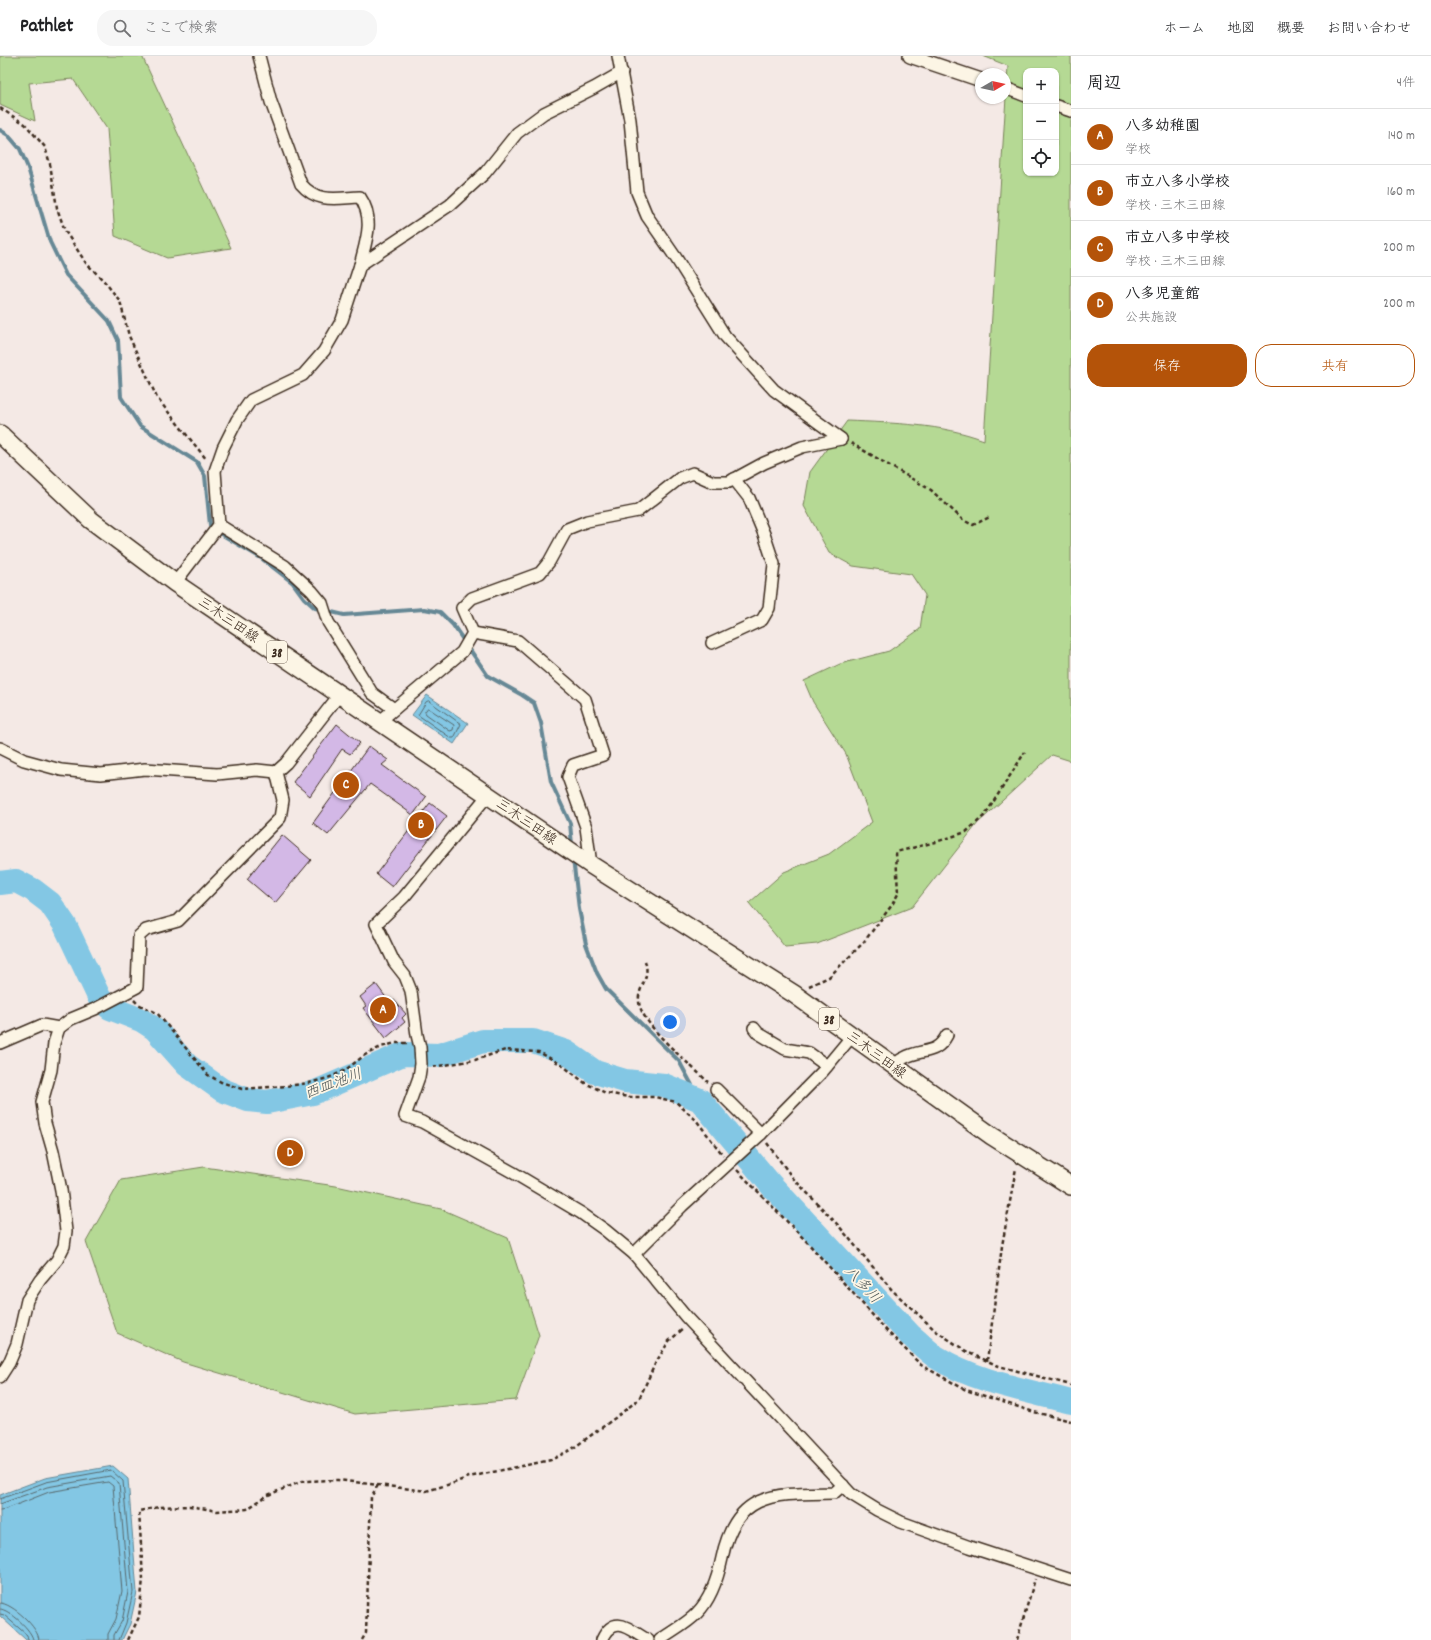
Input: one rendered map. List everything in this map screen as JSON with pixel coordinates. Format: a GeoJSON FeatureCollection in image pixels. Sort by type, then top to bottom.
{"type":"FeatureCollection","features":[{"type":"Feature","properties":{"kind":"main road","name":"三木三田線"},"geometry":{"type":"LineString","coordinates":[[2,437],[91,520],[174,583],[581,858],[794,994],[992,1136],[1071,1186]]}},
{"type":"Feature","properties":{"kind":"street"},"geometry":{"type":"LineString","coordinates":[[174,583],[219,525],[215,471],[222,448],[237,420],[252,400],[303,375],[324,351],[342,320],[360,265],[368,231],[369,218],[365,205],[360,197],[324,199],[308,193],[301,184],[271,102],[259,56]]}},
{"type":"Feature","properties":{"kind":"street"},"geometry":{"type":"LineString","coordinates":[[618,56],[630,120],[637,192],[648,216],[725,336],[774,390],[841,439]]}},
{"type":"Feature","properties":{"kind":"street"},"geometry":{"type":"LineString","coordinates":[[910,56],[975,78]]}},
{"type":"Feature","properties":{"kind":"street"},"geometry":{"type":"LineString","coordinates":[[360,265],[450,205],[485,173],[517,133],[544,113],[622,72]]}},
{"type":"Feature","properties":{"kind":"street"},"geometry":{"type":"LineString","coordinates":[[1011,90],[1023,95]]}},
{"type":"Feature","properties":{"kind":"street"},"geometry":{"type":"LineString","coordinates":[[1059,107],[1071,111]]}},
{"type":"Feature","properties":{"kind":"street"},"geometry":{"type":"LineString","coordinates":[[473,633],[462,608],[472,598],[540,573],[549,562],[567,529],[587,521],[638,511],[680,478],[693,473],[713,482],[729,482],[764,463],[802,447],[841,439]]}},
{"type":"Feature","properties":{"kind":"street"},"geometry":{"type":"LineString","coordinates":[[712,643],[762,620],[769,608],[774,564],[764,534],[749,498],[734,479]]}},
{"type":"Feature","properties":{"kind":"street"},"geometry":{"type":"LineString","coordinates":[[219,525],[285,566],[312,591],[322,603],[328,622],[372,693],[394,709]]}},
{"type":"Feature","properties":{"kind":"street"},"geometry":{"type":"LineString","coordinates":[[379,722],[462,652],[473,633]]}},
{"type":"Feature","properties":{"kind":"street"},"geometry":{"type":"LineString","coordinates":[[473,633],[518,641],[585,699],[603,755],[573,765],[568,777],[586,827],[581,858]]}},
{"type":"Feature","properties":{"kind":"street"},"geometry":{"type":"LineString","coordinates":[[0,748],[24,760],[54,768],[101,774],[145,769],[217,774],[257,770],[276,772],[286,763],[340,694]]}},
{"type":"Feature","properties":{"kind":"street"},"geometry":{"type":"LineString","coordinates":[[0,1377],[9,1363],[17,1344],[28,1300],[40,1280],[57,1260],[64,1246],[66,1231],[61,1190],[53,1151],[45,1123],[42,1102],[52,1070],[54,1043],[59,1028],[71,1019],[95,1009],[137,987],[139,936],[146,930],[178,922],[280,818],[283,800],[276,772]]}},
{"type":"Feature","properties":{"kind":"street"},"geometry":{"type":"LineString","coordinates":[[488,795],[404,896],[376,924],[394,962],[405,976],[411,990],[420,1045],[421,1066],[419,1078],[405,1116],[422,1122],[581,1213],[605,1230],[634,1254],[690,1322],[851,1494],[877,1510],[901,1522],[970,1547],[1071,1580]]}},
{"type":"Feature","properties":{"kind":"street"},"geometry":{"type":"LineString","coordinates":[[0,1043],[42,1025],[59,1028]]}},
{"type":"Feature","properties":{"kind":"street"},"geometry":{"type":"LineString","coordinates":[[754,1028],[758,1033],[785,1049],[809,1054],[827,1066]]}},
{"type":"Feature","properties":{"kind":"street"},"geometry":{"type":"LineString","coordinates":[[894,1066],[902,1058],[934,1049],[942,1044],[946,1035]]}},
{"type":"Feature","properties":{"kind":"street"},"geometry":{"type":"LineString","coordinates":[[634,1254],[682,1206],[758,1137],[827,1066],[852,1036]]}},
{"type":"Feature","properties":{"kind":"street"},"geometry":{"type":"LineString","coordinates":[[716,1089],[758,1137]]}},
{"type":"Feature","properties":{"kind":"street"},"geometry":{"type":"LineString","coordinates":[[660,1640],[697,1613],[709,1596],[719,1571],[725,1542],[735,1522],[748,1507],[765,1498],[793,1494],[834,1493],[843,1485]]}},
{"type":"Feature","properties":{"kind":"street"},"geometry":{"type":"LineString","coordinates":[[602,1640],[604,1634],[613,1627],[623,1625],[648,1640]]}},
{"type":"Feature","properties":{"kind":"path"},"geometry":{"type":"LineString","coordinates":[[0,108],[25,124],[45,147],[50,164],[57,208],[66,231],[86,263],[104,281],[120,302],[129,336],[157,398],[215,471]]}},
{"type":"Feature","properties":{"kind":"path"},"geometry":{"type":"LineString","coordinates":[[841,439],[854,444],[931,490],[963,520],[973,525],[990,517]]}},
{"type":"Feature","properties":{"kind":"path"},"geometry":{"type":"LineString","coordinates":[[794,994],[829,977],[864,943],[892,906],[898,894],[896,852],[936,842],[966,832],[985,815],[1025,752]]}},
{"type":"Feature","properties":{"kind":"path"},"geometry":{"type":"LineString","coordinates":[[645,961],[647,975],[638,1000],[640,1008],[651,1027],[716,1089]]}},
{"type":"Feature","properties":{"kind":"path"},"geometry":{"type":"LineString","coordinates":[[127,992],[138,1004],[157,1013],[208,1075],[221,1082],[242,1089],[310,1083],[328,1078],[344,1071],[365,1055],[381,1047],[396,1043],[420,1045]]}},
{"type":"Feature","properties":{"kind":"path"},"geometry":{"type":"LineString","coordinates":[[421,1066],[440,1066],[475,1060],[505,1050],[538,1052],[562,1065],[585,1083],[606,1093],[629,1097],[655,1097],[676,1102],[696,1120],[887,1331],[921,1365],[966,1390],[1034,1412],[1071,1421]]}},
{"type":"Feature","properties":{"kind":"path"},"geometry":{"type":"LineString","coordinates":[[758,1137],[792,1177],[838,1225],[892,1290],[936,1331],[969,1353],[999,1366],[1071,1385]]}},
{"type":"Feature","properties":{"kind":"path"},"geometry":{"type":"LineString","coordinates":[[987,1361],[1002,1246],[1015,1172],[1022,1155]]}},
{"type":"Feature","properties":{"kind":"path"},"geometry":{"type":"LineString","coordinates":[[128,1640],[138,1617],[143,1579],[139,1510],[158,1507],[190,1506],[217,1511],[247,1509],[268,1495],[304,1481],[338,1480],[426,1491],[469,1477],[550,1460],[572,1449],[639,1399],[655,1364],[669,1341],[690,1322]]}},
{"type":"Feature","properties":{"kind":"path"},"geometry":{"type":"LineString","coordinates":[[362,1640],[366,1633],[371,1497],[378,1485]]}},
{"type":"Feature","properties":{"kind":"path"},"geometry":{"type":"LineString","coordinates":[[1017,1640],[1038,1569]]}},
{"type":"Feature","properties":{"kind":"green space"},"geometry":{"type":"Polygon","coordinates":[[[0,56],[142,56],[231,248],[167,258],[115,236],[107,129],[73,79],[29,83],[35,121],[0,105],[0,56]]]}},
{"type":"Feature","properties":{"kind":"green space"},"geometry":{"type":"Polygon","coordinates":[[[983,56],[1071,56],[1071,761],[1052,755],[978,823],[912,907],[817,944],[785,947],[749,903],[784,872],[829,854],[872,822],[846,754],[813,702],[804,681],[840,664],[889,651],[920,629],[925,595],[911,574],[853,566],[829,553],[804,506],[810,472],[847,421],[934,427],[984,440],[1006,104],[1011,104],[1011,68],[1008,68],[1008,66],[983,56]]]}},
{"type":"Feature","properties":{"kind":"green space"},"geometry":{"type":"Polygon","coordinates":[[[204,1167],[336,1186],[441,1209],[508,1238],[539,1335],[516,1400],[355,1414],[183,1362],[117,1333],[86,1242],[121,1180],[204,1167]]]}},
{"type":"Feature","properties":{"kind":"water"},"geometry":{"type":"Polygon","coordinates":[[[427,695],[468,723],[454,744],[412,715],[427,695]]]}},
{"type":"Feature","properties":{"kind":"water"},"geometry":{"type":"Polygon","coordinates":[[[113,1466],[128,1479],[137,1592],[130,1624],[122,1640],[26,1640],[0,1616],[0,1495],[45,1478],[113,1466]]]}},
{"type":"Feature","properties":{"kind":"building"},"geometry":{"type":"Polygon","coordinates":[[[337,724],[360,743],[350,754],[342,749],[310,796],[293,782],[337,724]]]}},
{"type":"Feature","properties":{"kind":"building"},"geometry":{"type":"Polygon","coordinates":[[[369,746],[388,760],[382,765],[426,797],[413,815],[370,784],[328,835],[313,823],[369,746]]]}},
{"type":"Feature","properties":{"kind":"building"},"geometry":{"type":"Polygon","coordinates":[[[430,803],[447,816],[392,887],[376,874],[430,803]]]}},
{"type":"Feature","properties":{"kind":"building"},"geometry":{"type":"Polygon","coordinates":[[[282,835],[311,860],[275,903],[247,879],[282,835]]]}},
{"type":"Feature","properties":{"kind":"building"},"geometry":{"type":"Polygon","coordinates":[[[376,984],[390,1003],[394,1000],[406,1014],[402,1018],[405,1022],[386,1038],[363,1008],[366,1006],[360,997],[376,984]]]}},
{"type":"Feature","properties":{"kind":"waterway"},"geometry":{"type":"LineString","coordinates":[[0,130],[8,135],[20,149],[28,168],[50,242],[66,275],[109,321],[118,340],[121,397],[140,426],[197,462],[205,476],[210,525],[221,534],[261,558],[293,583],[304,598],[315,608],[344,615],[424,609],[440,612],[453,625],[488,676],[534,703],[541,723],[551,782],[570,823],[572,845]]}},
{"type":"Feature","properties":{"kind":"waterway"},"geometry":{"type":"LineString","coordinates":[[573,858],[579,909],[586,944],[597,973],[606,989],[679,1061],[700,1100]]}},
{"type":"Feature","properties":{"kind":"waterway","name":"西皿池川"},"geometry":{"type":"LineString","coordinates":[[0,883],[16,881],[33,890],[50,903],[65,925],[100,999],[110,1008],[141,1020],[155,1029],[187,1065],[222,1090],[248,1100],[267,1102],[313,1093],[403,1054],[439,1055],[483,1041],[533,1041],[566,1052],[595,1072],[625,1081],[664,1085],[700,1100],[772,1186],[910,1335],[929,1352],[951,1366],[984,1379],[1071,1402]]}},
{"type":"Feature","properties":{"kind":"place","name":"市立八多中学校"},"geometry":{"type":"Point","coordinates":[346,785]}},
{"type":"Feature","properties":{"kind":"place","name":"市立八多小学校"},"geometry":{"type":"Point","coordinates":[421,825]}},
{"type":"Feature","properties":{"kind":"place","name":"八多幼稚園"},"geometry":{"type":"Point","coordinates":[383,1010]}},
{"type":"Feature","properties":{"kind":"place","name":"八多児童館"},"geometry":{"type":"Point","coordinates":[290,1153]}},
{"type":"Feature","properties":{"kind":"water label","name":"八多川"},"geometry":{"type":"Point","coordinates":[863,1284]}}]}
